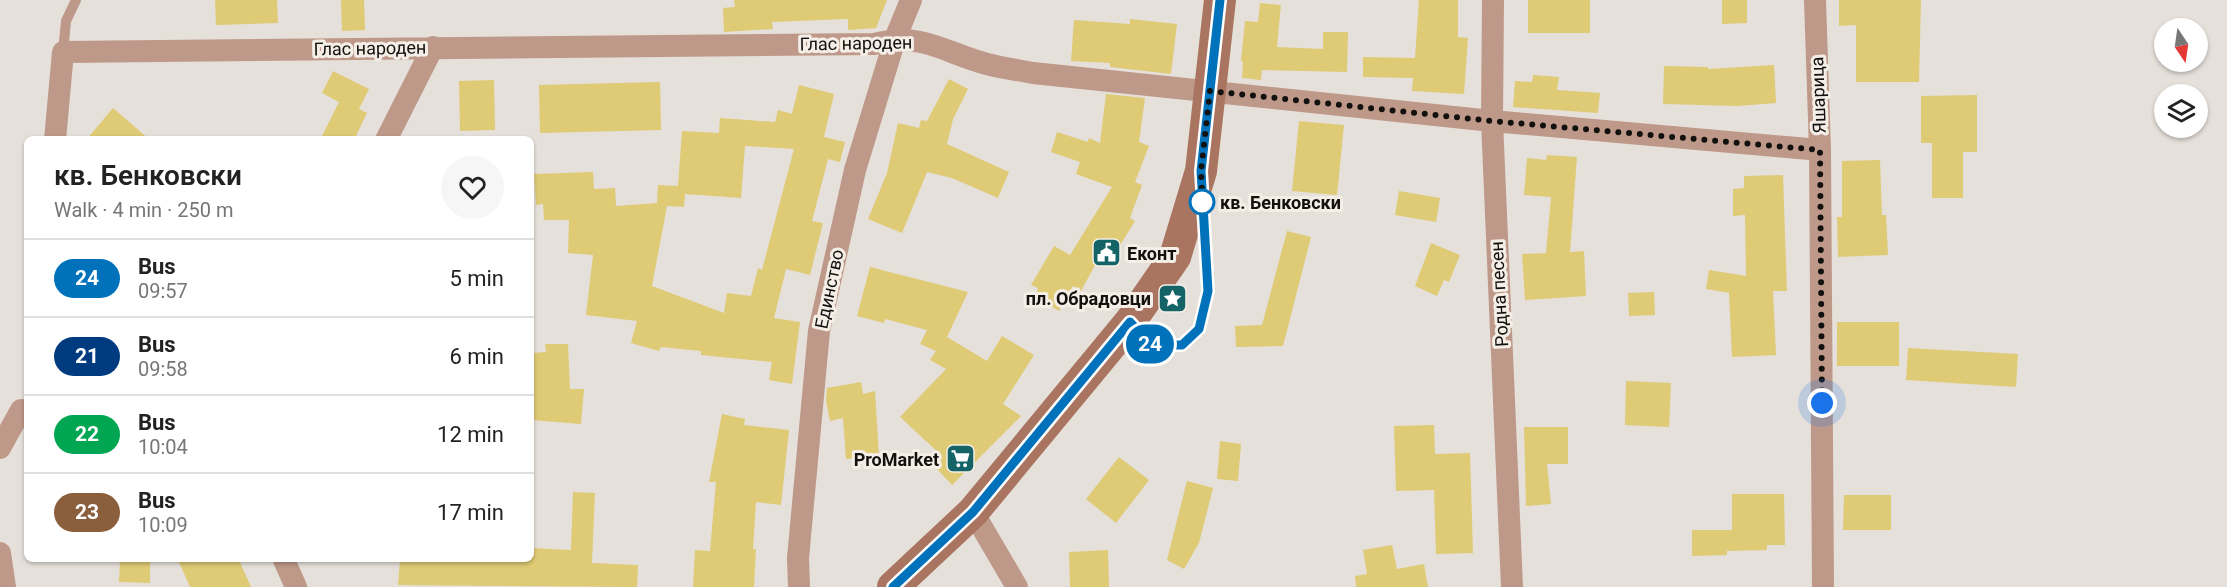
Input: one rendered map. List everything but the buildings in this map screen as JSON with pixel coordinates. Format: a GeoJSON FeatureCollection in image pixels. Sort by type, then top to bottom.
{"type":"FeatureCollection","features":[{"type":"Feature","properties":{"kind":"street","name":"Единство"},"geometry":{"type":"LineString","coordinates":[[799,587],[798,558],[819,332],[855,170],[895,39],[911,0]]}},
{"type":"Feature","properties":{"kind":"street"},"geometry":{"type":"LineString","coordinates":[[893,587],[973,512],[1130,322],[1175,257],[1201,171],[1220,0]]}},
{"type":"Feature","properties":{"kind":"street","name":"Родна песен"},"geometry":{"type":"LineString","coordinates":[[1493,0],[1492,121],[1512,587]]}},
{"type":"Feature","properties":{"kind":"street","name":"Яшарица"},"geometry":{"type":"LineString","coordinates":[[1815,0],[1820,150],[1823,587]]}},
{"type":"Feature","properties":{"kind":"street","name":"Глас народен"},"geometry":{"type":"LineString","coordinates":[[63,52],[874,44],[895,39],[925,42],[987,64],[1033,73],[1492,121],[1820,150]]}},
{"type":"Feature","properties":{"kind":"street"},"geometry":{"type":"LineString","coordinates":[[388,136],[433,47]]}},
{"type":"Feature","properties":{"kind":"street"},"geometry":{"type":"LineString","coordinates":[[55,136],[63,52]]}},
{"type":"Feature","properties":{"kind":"street"},"geometry":{"type":"LineString","coordinates":[[0,448],[24,406]]}},
{"type":"Feature","properties":{"kind":"street"},"geometry":{"type":"LineString","coordinates":[[973,512],[1017,587]]}},
{"type":"Feature","properties":{"kind":"street"},"geometry":{"type":"LineString","coordinates":[[0,553],[5,587]]}},
{"type":"Feature","properties":{"kind":"street"},"geometry":{"type":"LineString","coordinates":[[285,562],[296,587]]}},
{"type":"Feature","properties":{"kind":"lane"},"geometry":{"type":"LineString","coordinates":[[63,52],[66,21],[76,0]]}},
{"type":"Feature","properties":{"kind":"lane"},"geometry":{"type":"LineString","coordinates":[[1130,322],[1151,345],[1182,345],[1199,329],[1208,291],[1201,171]]}},
{"type":"Feature","properties":{"kind":"bus line","name":"24"},"geometry":{"type":"LineString","coordinates":[[893,587],[973,512],[1130,322],[1151,345],[1182,345],[1199,329],[1208,291],[1201,171],[1220,0]]}},
{"type":"Feature","properties":{"kind":"place","name":"кв. Бенковски"},"geometry":{"type":"Point","coordinates":[1202,202]}},
{"type":"Feature","properties":{"kind":"place","name":"Еконт"},"geometry":{"type":"Point","coordinates":[1106,253]}},
{"type":"Feature","properties":{"kind":"place","name":"пл. Обрадовци"},"geometry":{"type":"Point","coordinates":[1172,298]}},
{"type":"Feature","properties":{"kind":"place","name":"ProMarket"},"geometry":{"type":"Point","coordinates":[960,459]}},
{"type":"Feature","properties":{"kind":"route"},"geometry":{"type":"LineString","coordinates":[[1202,202],[1203,211],[1201,171],[1210,91],[1492,121],[1820,150],[1822,403]]}}]}
